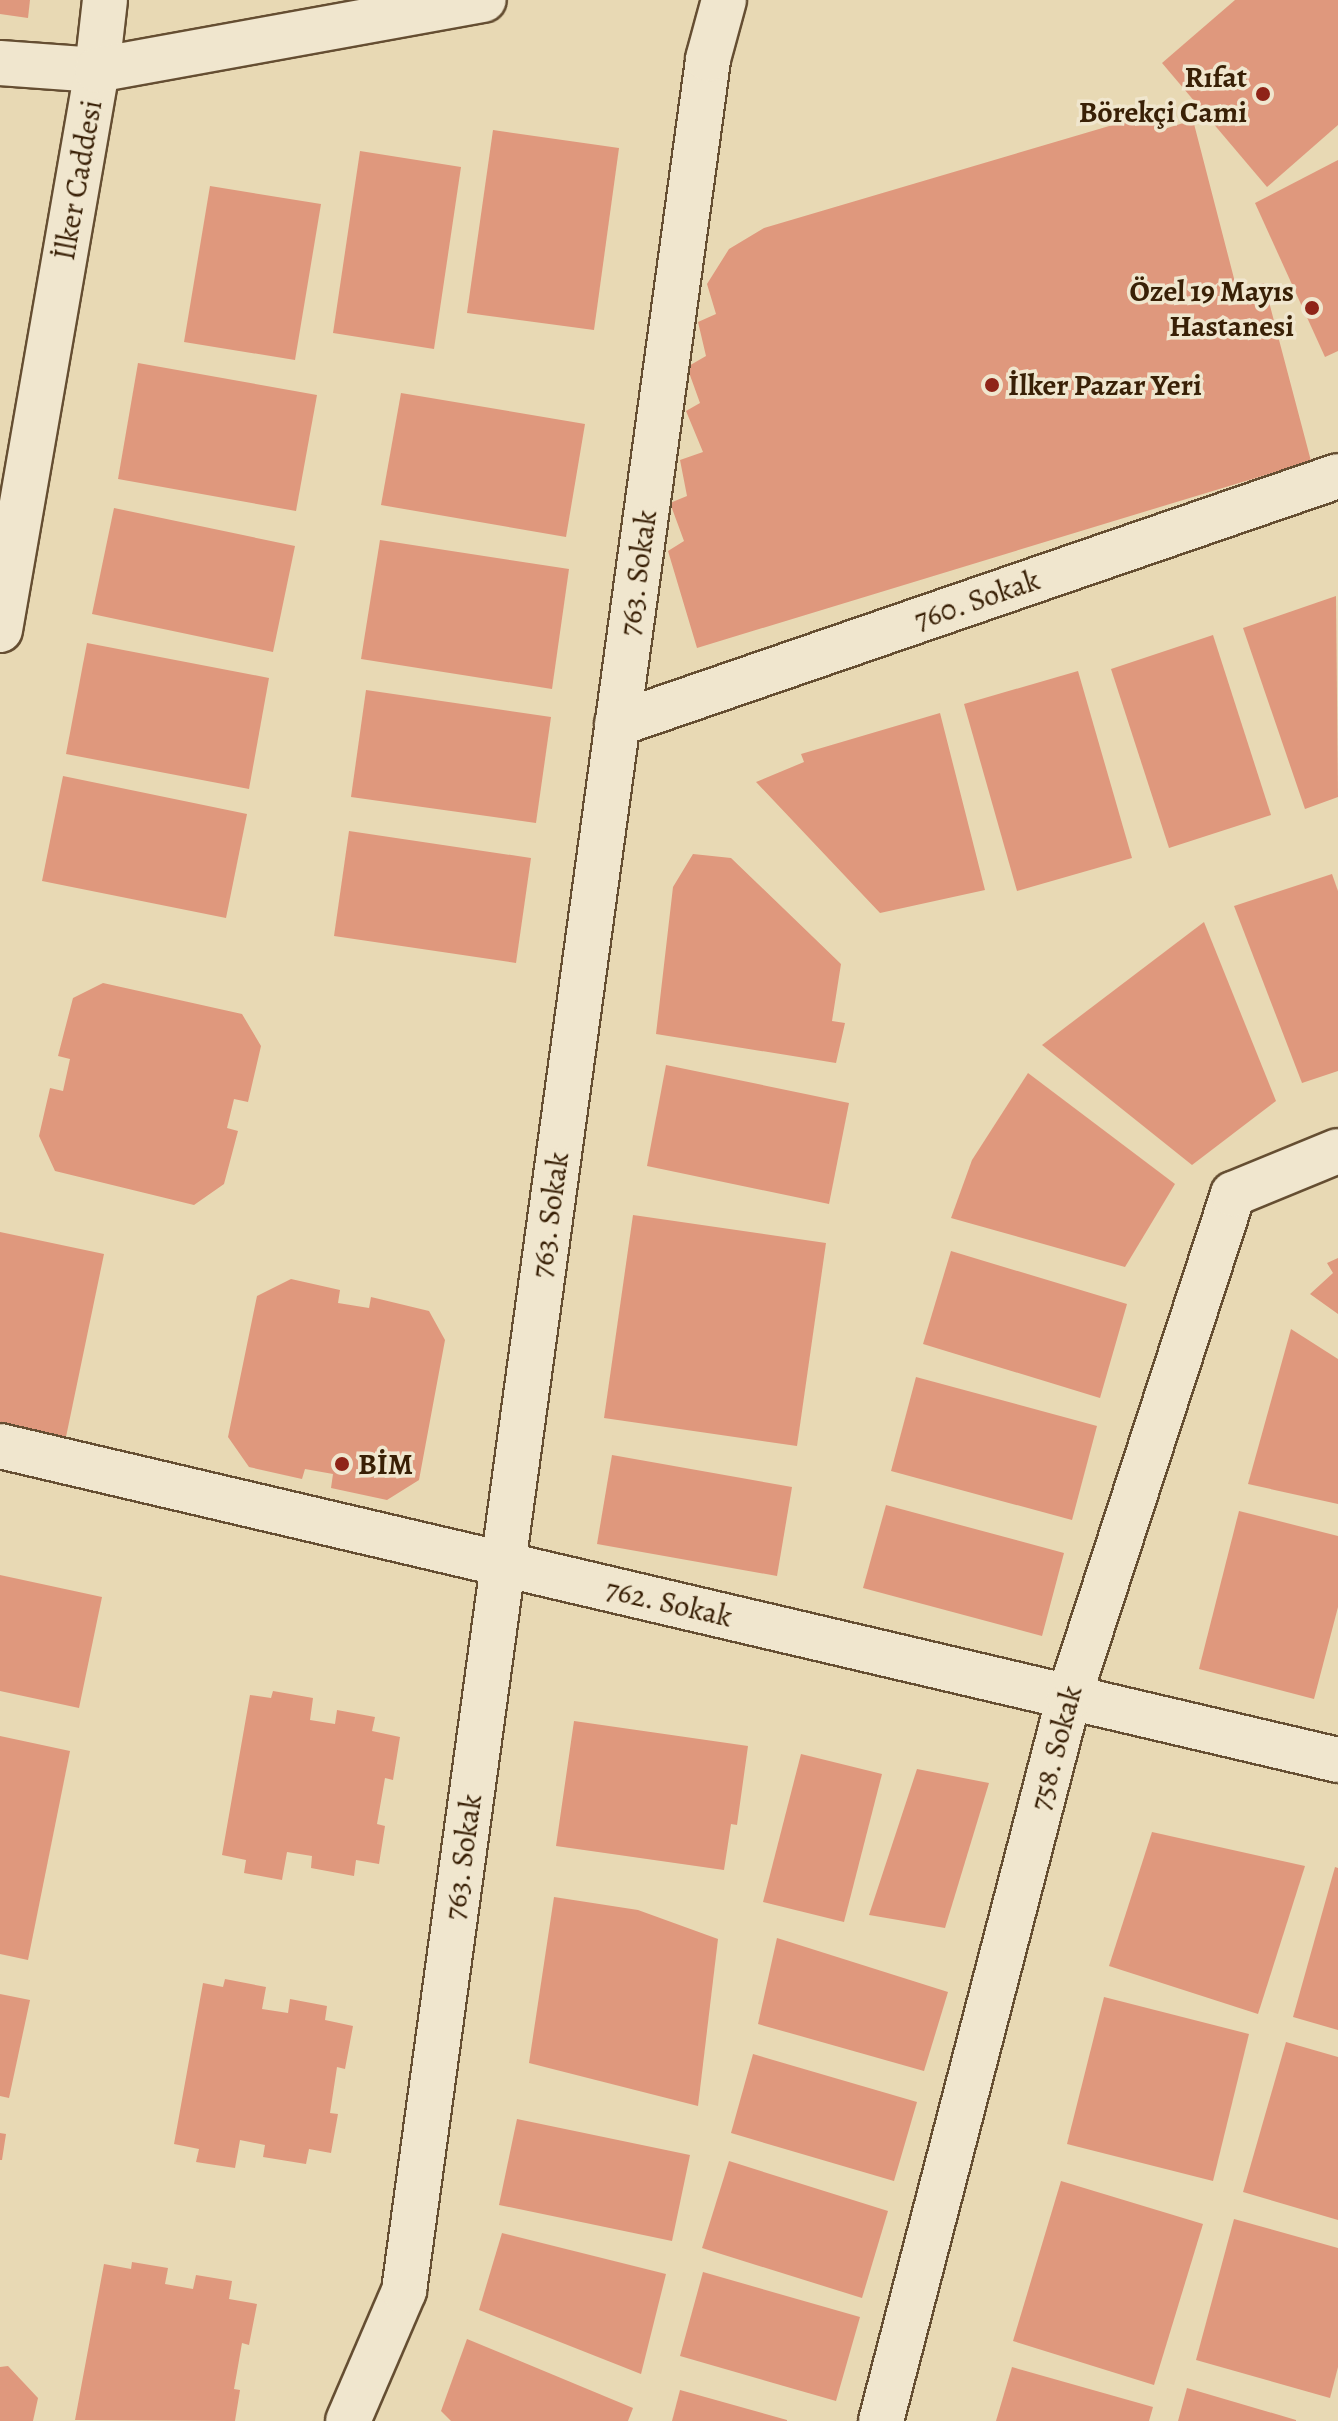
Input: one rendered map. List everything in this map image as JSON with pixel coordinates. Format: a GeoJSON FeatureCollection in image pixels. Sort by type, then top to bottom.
{"type":"FeatureCollection","features":[{"type":"Feature","properties":{"kind":"street"},"geometry":{"type":"LineString","coordinates":[[0,63],[97,70],[105,0]]}},
{"type":"Feature","properties":{"kind":"street","name":"İlker Caddesi"},"geometry":{"type":"LineString","coordinates":[[0,630],[97,70],[484,0]]}},
{"type":"Feature","properties":{"kind":"street","name":"763. Sokak"},"geometry":{"type":"LineString","coordinates":[[348,2421],[404,2291],[708,59],[724,0]]}},
{"type":"Feature","properties":{"kind":"street","name":"760. Sokak"},"geometry":{"type":"LineString","coordinates":[[617,724],[1338,476]]}},
{"type":"Feature","properties":{"kind":"street","name":"758. Sokak"},"geometry":{"type":"LineString","coordinates":[[881,2421],[1069,1697],[1233,1194],[1338,1151]]}},
{"type":"Feature","properties":{"kind":"street","name":"762. Sokak"},"geometry":{"type":"LineString","coordinates":[[0,1446],[1338,1760]]}},
{"type":"Feature","properties":{"kind":"building"},"geometry":{"type":"Polygon","coordinates":[[[0,0],[30,0],[28,18],[0,14],[0,0]]]}},
{"type":"Feature","properties":{"kind":"building","name":"Rıfat Börekçi Cami"},"geometry":{"type":"Polygon","coordinates":[[[1235,0],[1338,0],[1338,125],[1267,187],[1162,63],[1235,0]]]}},
{"type":"Feature","properties":{"kind":"building","name":"İlker Pazar Yeri"},"geometry":{"type":"Polygon","coordinates":[[[1150,114],[1161,130],[1193,120],[1237,290],[1264,283],[1311,461],[697,648],[668,551],[684,541],[670,503],[687,496],[680,460],[703,452],[686,411],[700,403],[687,367],[706,356],[698,322],[716,314],[707,284],[729,249],[764,228],[1150,114]]]}},
{"type":"Feature","properties":{"kind":"building"},"geometry":{"type":"Polygon","coordinates":[[[493,130],[619,148],[594,330],[467,313],[493,130]]]}},
{"type":"Feature","properties":{"kind":"building"},"geometry":{"type":"Polygon","coordinates":[[[360,151],[461,167],[434,349],[333,333],[360,151]]]}},
{"type":"Feature","properties":{"kind":"building","name":"Özel 19 Mayıs Hastanesi"},"geometry":{"type":"Polygon","coordinates":[[[1338,160],[1338,351],[1325,357],[1255,203],[1338,160]]]}},
{"type":"Feature","properties":{"kind":"building"},"geometry":{"type":"Polygon","coordinates":[[[210,186],[321,204],[295,360],[184,342],[210,186]]]}},
{"type":"Feature","properties":{"kind":"building"},"geometry":{"type":"Polygon","coordinates":[[[138,363],[317,395],[296,511],[118,479],[138,363]]]}},
{"type":"Feature","properties":{"kind":"building"},"geometry":{"type":"Polygon","coordinates":[[[401,393],[585,424],[566,537],[381,505],[401,393]]]}},
{"type":"Feature","properties":{"kind":"building"},"geometry":{"type":"Polygon","coordinates":[[[114,508],[295,546],[273,652],[92,614],[114,508]]]}},
{"type":"Feature","properties":{"kind":"building"},"geometry":{"type":"Polygon","coordinates":[[[380,540],[569,569],[552,689],[361,659],[380,540]]]}},
{"type":"Feature","properties":{"kind":"building"},"geometry":{"type":"Polygon","coordinates":[[[1336,596],[1338,797],[1305,809],[1243,628],[1336,596]]]}},
{"type":"Feature","properties":{"kind":"building"},"geometry":{"type":"Polygon","coordinates":[[[1213,635],[1271,815],[1169,848],[1111,669],[1213,635]]]}},
{"type":"Feature","properties":{"kind":"building"},"geometry":{"type":"Polygon","coordinates":[[[87,643],[269,678],[249,789],[66,754],[87,643]]]}},
{"type":"Feature","properties":{"kind":"building"},"geometry":{"type":"Polygon","coordinates":[[[1078,671],[1132,858],[1017,891],[964,704],[1078,671]]]}},
{"type":"Feature","properties":{"kind":"building"},"geometry":{"type":"Polygon","coordinates":[[[366,690],[551,717],[536,823],[351,797],[366,690]]]}},
{"type":"Feature","properties":{"kind":"building"},"geometry":{"type":"Polygon","coordinates":[[[940,713],[985,890],[880,913],[756,782],[804,762],[801,754],[940,713]]]}},
{"type":"Feature","properties":{"kind":"building"},"geometry":{"type":"Polygon","coordinates":[[[63,776],[247,814],[226,918],[42,881],[63,776]]]}},
{"type":"Feature","properties":{"kind":"building"},"geometry":{"type":"Polygon","coordinates":[[[349,831],[531,858],[516,963],[334,936],[349,831]]]}},
{"type":"Feature","properties":{"kind":"building"},"geometry":{"type":"Polygon","coordinates":[[[693,854],[731,858],[841,964],[832,1021],[845,1023],[836,1063],[656,1034],[673,887],[693,854]]]}},
{"type":"Feature","properties":{"kind":"building"},"geometry":{"type":"Polygon","coordinates":[[[1332,874],[1338,891],[1338,1071],[1302,1083],[1234,906],[1332,874]]]}},
{"type":"Feature","properties":{"kind":"building"},"geometry":{"type":"Polygon","coordinates":[[[1204,922],[1276,1101],[1192,1165],[1042,1045],[1204,922]]]}},
{"type":"Feature","properties":{"kind":"building"},"geometry":{"type":"Polygon","coordinates":[[[103,983],[242,1014],[261,1046],[248,1102],[234,1099],[227,1128],[238,1131],[224,1184],[194,1205],[55,1171],[39,1136],[50,1088],[63,1091],[70,1059],[58,1056],[73,998],[103,983]]]}},
{"type":"Feature","properties":{"kind":"building"},"geometry":{"type":"Polygon","coordinates":[[[666,1065],[849,1103],[829,1204],[647,1166],[666,1065]]]}},
{"type":"Feature","properties":{"kind":"building"},"geometry":{"type":"Polygon","coordinates":[[[1028,1073],[1175,1184],[1125,1267],[951,1218],[972,1160],[1028,1073]]]}},
{"type":"Feature","properties":{"kind":"building"},"geometry":{"type":"Polygon","coordinates":[[[633,1215],[826,1243],[797,1446],[604,1418],[633,1215]]]}},
{"type":"Feature","properties":{"kind":"building"},"geometry":{"type":"Polygon","coordinates":[[[0,1232],[104,1254],[66,1437],[0,1423],[0,1232]]]}},
{"type":"Feature","properties":{"kind":"building"},"geometry":{"type":"Polygon","coordinates":[[[951,1251],[1127,1304],[1100,1398],[923,1344],[951,1251]]]}},
{"type":"Feature","properties":{"kind":"building"},"geometry":{"type":"Polygon","coordinates":[[[1338,1258],[1338,1314],[1310,1294],[1333,1273],[1327,1263],[1338,1258]]]}},
{"type":"Feature","properties":{"kind":"building"},"geometry":{"type":"Polygon","coordinates":[[[291,1279],[340,1290],[338,1303],[369,1308],[371,1297],[429,1311],[445,1340],[419,1480],[387,1500],[331,1488],[333,1474],[305,1469],[302,1479],[249,1467],[228,1437],[257,1296],[291,1279]]]}},
{"type":"Feature","properties":{"kind":"building"},"geometry":{"type":"Polygon","coordinates":[[[1291,1329],[1338,1359],[1338,1504],[1248,1484],[1291,1329]]]}},
{"type":"Feature","properties":{"kind":"building"},"geometry":{"type":"Polygon","coordinates":[[[916,1377],[1097,1426],[1072,1520],[891,1471],[916,1377]]]}},
{"type":"Feature","properties":{"kind":"building"},"geometry":{"type":"Polygon","coordinates":[[[612,1455],[792,1487],[777,1576],[597,1544],[612,1455]]]}},
{"type":"Feature","properties":{"kind":"building"},"geometry":{"type":"Polygon","coordinates":[[[886,1505],[1064,1553],[1042,1636],[863,1588],[886,1505]]]}},
{"type":"Feature","properties":{"kind":"building"},"geometry":{"type":"Polygon","coordinates":[[[1239,1511],[1338,1536],[1338,1607],[1314,1699],[1199,1669],[1239,1511]]]}},
{"type":"Feature","properties":{"kind":"building"},"geometry":{"type":"Polygon","coordinates":[[[0,1575],[102,1597],[79,1708],[0,1691],[0,1575]]]}},
{"type":"Feature","properties":{"kind":"building"},"geometry":{"type":"Polygon","coordinates":[[[273,1691],[313,1698],[310,1720],[335,1724],[337,1710],[375,1717],[372,1731],[400,1737],[393,1780],[385,1778],[377,1824],[385,1826],[379,1864],[356,1860],[354,1876],[311,1868],[312,1856],[287,1852],[282,1880],[244,1873],[246,1860],[222,1855],[250,1695],[271,1698],[273,1691]]]}},
{"type":"Feature","properties":{"kind":"building"},"geometry":{"type":"Polygon","coordinates":[[[574,1721],[748,1746],[737,1825],[731,1824],[724,1870],[556,1846],[574,1721]]]}},
{"type":"Feature","properties":{"kind":"building"},"geometry":{"type":"Polygon","coordinates":[[[0,1736],[70,1751],[28,1960],[0,1954],[0,1736]]]}},
{"type":"Feature","properties":{"kind":"building"},"geometry":{"type":"Polygon","coordinates":[[[801,1754],[882,1774],[844,1922],[763,1902],[801,1754]]]}},
{"type":"Feature","properties":{"kind":"building"},"geometry":{"type":"Polygon","coordinates":[[[917,1769],[989,1783],[945,1928],[869,1915],[917,1769]]]}},
{"type":"Feature","properties":{"kind":"building"},"geometry":{"type":"Polygon","coordinates":[[[1152,1832],[1305,1866],[1258,2014],[1109,1966],[1152,1832]]]}},
{"type":"Feature","properties":{"kind":"building"},"geometry":{"type":"Polygon","coordinates":[[[1335,1867],[1338,1868],[1338,2030],[1293,2017],[1335,1867]]]}},
{"type":"Feature","properties":{"kind":"building"},"geometry":{"type":"Polygon","coordinates":[[[554,1897],[638,1910],[718,1939],[698,2106],[529,2063],[554,1897]]]}},
{"type":"Feature","properties":{"kind":"building"},"geometry":{"type":"Polygon","coordinates":[[[777,1938],[948,1992],[924,2071],[758,2024],[777,1938]]]}},
{"type":"Feature","properties":{"kind":"building"},"geometry":{"type":"Polygon","coordinates":[[[225,1979],[266,1987],[262,2009],[288,2013],[290,1999],[327,2006],[325,2020],[353,2026],[345,2069],[337,2067],[330,2113],[338,2114],[331,2153],[309,2149],[306,2164],[263,2157],[265,2145],[240,2140],[235,2168],[196,2162],[199,2149],[174,2144],[203,1983],[223,1987],[225,1979]]]}},
{"type":"Feature","properties":{"kind":"building"},"geometry":{"type":"Polygon","coordinates":[[[0,1994],[30,2000],[9,2098],[0,2096],[0,1994]]]}},
{"type":"Feature","properties":{"kind":"building"},"geometry":{"type":"Polygon","coordinates":[[[1104,1997],[1249,2034],[1213,2181],[1067,2144],[1104,1997]]]}},
{"type":"Feature","properties":{"kind":"building"},"geometry":{"type":"Polygon","coordinates":[[[1286,2042],[1338,2057],[1338,2220],[1243,2192],[1286,2042]]]}},
{"type":"Feature","properties":{"kind":"building"},"geometry":{"type":"Polygon","coordinates":[[[753,2054],[917,2102],[894,2181],[731,2133],[753,2054]]]}},
{"type":"Feature","properties":{"kind":"building"},"geometry":{"type":"Polygon","coordinates":[[[517,2119],[690,2155],[672,2241],[499,2205],[517,2119]]]}},
{"type":"Feature","properties":{"kind":"building"},"geometry":{"type":"Polygon","coordinates":[[[0,2133],[6,2134],[2,2160],[0,2160],[0,2133]]]}},
{"type":"Feature","properties":{"kind":"building"},"geometry":{"type":"Polygon","coordinates":[[[729,2161],[888,2211],[862,2298],[702,2248],[729,2161]]]}},
{"type":"Feature","properties":{"kind":"building"},"geometry":{"type":"Polygon","coordinates":[[[1061,2181],[1203,2224],[1154,2385],[1013,2341],[1061,2181]]]}},
{"type":"Feature","properties":{"kind":"building"},"geometry":{"type":"Polygon","coordinates":[[[1234,2219],[1338,2248],[1338,2367],[1330,2398],[1196,2360],[1234,2219]]]}},
{"type":"Feature","properties":{"kind":"building"},"geometry":{"type":"Polygon","coordinates":[[[502,2233],[666,2274],[641,2374],[479,2310],[502,2233]]]}},
{"type":"Feature","properties":{"kind":"building"},"geometry":{"type":"Polygon","coordinates":[[[132,2262],[168,2268],[165,2284],[193,2289],[196,2275],[232,2281],[229,2299],[257,2304],[249,2345],[242,2343],[234,2389],[240,2390],[235,2421],[75,2420],[104,2264],[131,2269],[132,2262]]]}},
{"type":"Feature","properties":{"kind":"building"},"geometry":{"type":"Polygon","coordinates":[[[703,2272],[860,2317],[836,2401],[680,2356],[703,2272]]]}},
{"type":"Feature","properties":{"kind":"building"},"geometry":{"type":"Polygon","coordinates":[[[467,2339],[633,2408],[628,2421],[451,2421],[441,2411],[467,2339]]]}},
{"type":"Feature","properties":{"kind":"building"},"geometry":{"type":"Polygon","coordinates":[[[8,2366],[38,2398],[33,2421],[0,2421],[0,2367],[8,2366]]]}},
{"type":"Feature","properties":{"kind":"building"},"geometry":{"type":"Polygon","coordinates":[[[1012,2367],[1153,2407],[1149,2421],[996,2421],[1012,2367]]]}},
{"type":"Feature","properties":{"kind":"building"},"geometry":{"type":"Polygon","coordinates":[[[1187,2388],[1296,2420],[1296,2421],[1178,2421],[1187,2388]]]}},
{"type":"Feature","properties":{"kind":"building"},"geometry":{"type":"Polygon","coordinates":[[[680,2390],[787,2420],[787,2421],[672,2421],[680,2390]]]}},
{"type":"Feature","properties":{"kind":"place","name":"Rıfat Börekçi Cami"},"geometry":{"type":"Point","coordinates":[1263,94]}},
{"type":"Feature","properties":{"kind":"place","name":"Özel 19 Mayıs Hastanesi"},"geometry":{"type":"Point","coordinates":[1312,308]}},
{"type":"Feature","properties":{"kind":"place","name":"İlker Pazar Yeri"},"geometry":{"type":"Point","coordinates":[992,385]}},
{"type":"Feature","properties":{"kind":"place","name":"BİM"},"geometry":{"type":"Point","coordinates":[342,1464]}}]}
